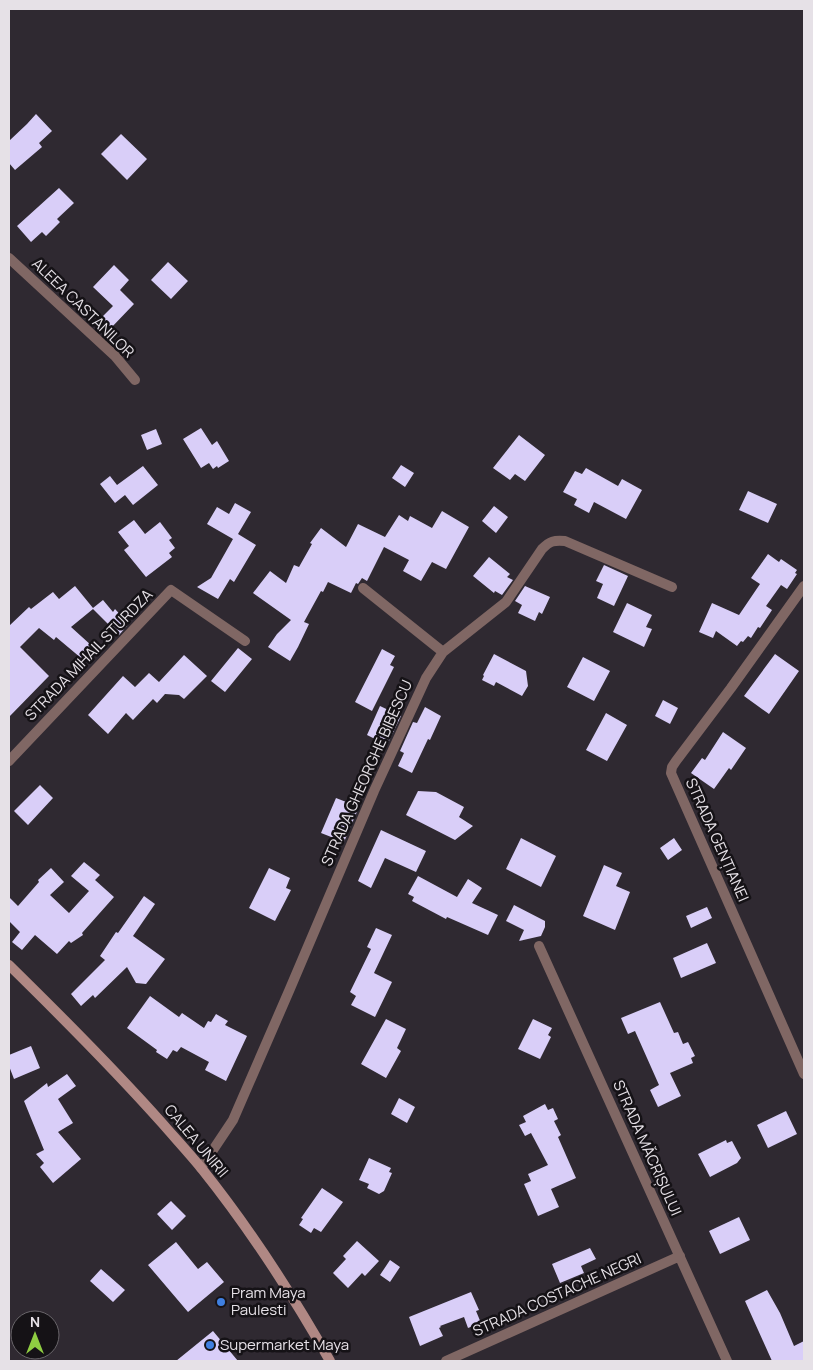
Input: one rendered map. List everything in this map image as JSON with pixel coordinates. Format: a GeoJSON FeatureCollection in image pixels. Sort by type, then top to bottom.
{"type":"FeatureCollection","features":[{"type":"Feature","properties":{"kind":"main road","name":"CALEA UNIRII"},"geometry":{"type":"LineString","coordinates":[[9,964],[99,1055],[201,1168],[284,1283],[330,1361]]}},
{"type":"Feature","properties":{"kind":"street","name":"ALEEA CASTANILOR"},"geometry":{"type":"LineString","coordinates":[[9,258],[115,356],[135,380]]}},
{"type":"Feature","properties":{"kind":"street","name":"STRADA GHEORGHE BIBESCU"},"geometry":{"type":"LineString","coordinates":[[201,1168],[232,1120],[389,757],[426,678],[443,652],[506,602],[542,549],[549,542],[556,540],[565,541],[672,586]]}},
{"type":"Feature","properties":{"kind":"street","name":"STRADA GENȚIANEI"},"geometry":{"type":"LineString","coordinates":[[804,586],[676,761],[671,773],[804,1074]]}},
{"type":"Feature","properties":{"kind":"street"},"geometry":{"type":"LineString","coordinates":[[363,588],[443,652]]}},
{"type":"Feature","properties":{"kind":"street","name":"STRADA MIHAIL STURDZA"},"geometry":{"type":"LineString","coordinates":[[9,761],[171,590],[245,641]]}},
{"type":"Feature","properties":{"kind":"street","name":"STRADA MĂCRIȘULUI"},"geometry":{"type":"LineString","coordinates":[[539,946],[728,1361]]}},
{"type":"Feature","properties":{"kind":"street","name":"STRADA COSTACHE NEGRI"},"geometry":{"type":"LineString","coordinates":[[446,1361],[680,1256]]}},
{"type":"Feature","properties":{"kind":"building"},"geometry":{"type":"Polygon","coordinates":[[[36,114],[52,131],[39,143],[42,147],[15,170],[9,163],[9,141],[36,114]]]}},
{"type":"Feature","properties":{"kind":"building"},"geometry":{"type":"Polygon","coordinates":[[[121,134],[147,159],[127,180],[101,154],[121,134]]]}},
{"type":"Feature","properties":{"kind":"building"},"geometry":{"type":"Polygon","coordinates":[[[59,188],[74,203],[57,219],[60,222],[46,236],[42,232],[31,242],[17,226],[59,188]]]}},
{"type":"Feature","properties":{"kind":"building"},"geometry":{"type":"Polygon","coordinates":[[[168,262],[188,281],[171,299],[151,280],[168,262]]]}},
{"type":"Feature","properties":{"kind":"building"},"geometry":{"type":"Polygon","coordinates":[[[114,265],[129,280],[120,290],[134,304],[110,329],[100,319],[113,306],[93,287],[114,265]]]}},
{"type":"Feature","properties":{"kind":"building"},"geometry":{"type":"Polygon","coordinates":[[[201,428],[212,445],[217,441],[229,461],[218,468],[217,466],[213,469],[209,463],[201,468],[183,439],[201,428]]]}},
{"type":"Feature","properties":{"kind":"building"},"geometry":{"type":"Polygon","coordinates":[[[156,429],[162,444],[147,450],[141,435],[156,429]]]}},
{"type":"Feature","properties":{"kind":"building"},"geometry":{"type":"Polygon","coordinates":[[[519,435],[545,455],[525,481],[515,474],[510,480],[493,468],[519,435]]]}},
{"type":"Feature","properties":{"kind":"building"},"geometry":{"type":"Polygon","coordinates":[[[401,465],[414,473],[405,487],[392,478],[401,465]]]}},
{"type":"Feature","properties":{"kind":"building"},"geometry":{"type":"Polygon","coordinates":[[[143,466],[158,485],[133,505],[125,495],[115,503],[100,484],[110,476],[117,485],[143,466]]]}},
{"type":"Feature","properties":{"kind":"building"},"geometry":{"type":"Polygon","coordinates":[[[586,468],[618,486],[622,479],[642,490],[626,519],[594,502],[589,513],[574,505],[577,499],[563,492],[575,471],[582,474],[586,468]]]}},
{"type":"Feature","properties":{"kind":"building"},"geometry":{"type":"Polygon","coordinates":[[[748,491],[777,504],[768,523],[739,510],[748,491]]]}},
{"type":"Feature","properties":{"kind":"building"},"geometry":{"type":"Polygon","coordinates":[[[235,503],[251,512],[238,534],[256,545],[234,582],[230,579],[218,599],[197,587],[211,578],[233,539],[207,524],[217,507],[229,514],[235,503]]]}},
{"type":"Feature","properties":{"kind":"building"},"geometry":{"type":"Polygon","coordinates":[[[494,506],[508,517],[496,533],[482,521],[494,506]]]}},
{"type":"Feature","properties":{"kind":"building"},"geometry":{"type":"Polygon","coordinates":[[[442,511],[469,527],[446,569],[432,562],[421,581],[403,571],[409,560],[384,547],[367,581],[362,578],[358,584],[356,583],[351,593],[328,582],[304,622],[309,624],[290,661],[268,647],[277,634],[291,620],[253,593],[270,571],[286,583],[294,565],[299,567],[312,544],[310,543],[321,528],[346,547],[358,524],[385,537],[399,515],[408,521],[410,516],[432,528],[442,511]]]}},
{"type":"Feature","properties":{"kind":"building"},"geometry":{"type":"Polygon","coordinates":[[[134,520],[145,534],[160,522],[172,538],[169,540],[175,548],[169,553],[172,557],[146,577],[124,550],[129,546],[118,532],[134,520]]]}},
{"type":"Feature","properties":{"kind":"building"},"geometry":{"type":"Polygon","coordinates":[[[768,554],[779,562],[781,559],[797,570],[795,573],[797,574],[787,589],[781,585],[766,606],[772,610],[760,628],[758,627],[751,638],[748,636],[737,646],[716,631],[713,638],[699,632],[712,603],[739,615],[760,584],[751,578],[768,554]]]}},
{"type":"Feature","properties":{"kind":"building"},"geometry":{"type":"Polygon","coordinates":[[[489,557],[510,574],[507,577],[513,580],[502,595],[495,591],[494,593],[473,576],[489,557]]]}},
{"type":"Feature","properties":{"kind":"building"},"geometry":{"type":"Polygon","coordinates":[[[604,565],[628,576],[614,606],[597,598],[603,584],[596,581],[604,565]]]}},
{"type":"Feature","properties":{"kind":"building"},"geometry":{"type":"Polygon","coordinates":[[[75,586],[93,608],[103,600],[113,612],[115,609],[127,622],[125,624],[127,626],[119,635],[93,609],[71,627],[92,646],[81,658],[56,637],[54,640],[39,628],[20,647],[49,676],[9,717],[9,626],[29,607],[31,609],[53,592],[59,599],[75,586]]]}},
{"type":"Feature","properties":{"kind":"building"},"geometry":{"type":"Polygon","coordinates":[[[525,586],[550,597],[542,614],[539,612],[535,621],[518,613],[522,605],[515,601],[525,586]]]}},
{"type":"Feature","properties":{"kind":"building"},"geometry":{"type":"Polygon","coordinates":[[[627,603],[652,615],[646,627],[652,629],[644,647],[613,632],[627,603]]]}},
{"type":"Feature","properties":{"kind":"building"},"geometry":{"type":"Polygon","coordinates":[[[238,648],[252,659],[225,692],[211,681],[238,648]]]}},
{"type":"Feature","properties":{"kind":"building"},"geometry":{"type":"Polygon","coordinates":[[[382,649],[395,656],[390,665],[394,667],[372,711],[355,702],[382,649]]]}},
{"type":"Feature","properties":{"kind":"building"},"geometry":{"type":"Polygon","coordinates":[[[494,654],[526,671],[528,686],[522,696],[496,682],[494,686],[482,680],[494,654]]]}},
{"type":"Feature","properties":{"kind":"building"},"geometry":{"type":"Polygon","coordinates":[[[775,654],[799,671],[769,714],[744,696],[775,654]]]}},
{"type":"Feature","properties":{"kind":"building"},"geometry":{"type":"Polygon","coordinates":[[[184,655],[207,676],[184,699],[179,695],[165,694],[157,703],[153,699],[133,720],[126,713],[108,734],[88,715],[123,676],[135,687],[149,673],[159,682],[184,655]]]}},
{"type":"Feature","properties":{"kind":"building"},"geometry":{"type":"Polygon","coordinates":[[[583,657],[610,671],[594,701],[567,687],[583,657]]]}},
{"type":"Feature","properties":{"kind":"building"},"geometry":{"type":"Polygon","coordinates":[[[663,700],[678,708],[670,724],[655,716],[663,700]]]}},
{"type":"Feature","properties":{"kind":"building"},"geometry":{"type":"Polygon","coordinates":[[[380,706],[401,716],[387,745],[367,735],[380,706]]]}},
{"type":"Feature","properties":{"kind":"building"},"geometry":{"type":"Polygon","coordinates":[[[425,707],[441,716],[412,773],[398,766],[404,753],[400,751],[413,722],[417,723],[425,707]]]}},
{"type":"Feature","properties":{"kind":"building"},"geometry":{"type":"Polygon","coordinates":[[[606,713],[627,725],[607,761],[586,750],[606,713]]]}},
{"type":"Feature","properties":{"kind":"building"},"geometry":{"type":"Polygon","coordinates":[[[723,732],[746,748],[731,770],[729,768],[714,789],[691,773],[702,758],[705,760],[723,732]]]}},
{"type":"Feature","properties":{"kind":"building"},"geometry":{"type":"Polygon","coordinates":[[[40,785],[53,798],[28,825],[14,811],[40,785]]]}},
{"type":"Feature","properties":{"kind":"building"},"geometry":{"type":"Polygon","coordinates":[[[418,791],[436,792],[464,807],[459,817],[473,826],[455,840],[406,815],[418,791]]]}},
{"type":"Feature","properties":{"kind":"building"},"geometry":{"type":"Polygon","coordinates":[[[336,798],[359,807],[344,842],[321,833],[336,798]]]}},
{"type":"Feature","properties":{"kind":"building"},"geometry":{"type":"Polygon","coordinates":[[[381,830],[426,851],[416,872],[385,858],[371,888],[358,881],[381,830]]]}},
{"type":"Feature","properties":{"kind":"building"},"geometry":{"type":"Polygon","coordinates":[[[521,838],[556,856],[541,887],[506,869],[521,838]]]}},
{"type":"Feature","properties":{"kind":"building"},"geometry":{"type":"Polygon","coordinates":[[[674,838],[682,850],[668,860],[660,848],[674,838]]]}},
{"type":"Feature","properties":{"kind":"building"},"geometry":{"type":"Polygon","coordinates":[[[84,862],[100,875],[95,880],[114,897],[82,933],[83,935],[71,943],[69,941],[57,954],[35,935],[22,950],[12,942],[20,932],[9,921],[9,897],[18,906],[39,882],[38,880],[51,868],[64,882],[50,895],[69,913],[89,891],[71,876],[84,862]]]}},
{"type":"Feature","properties":{"kind":"building"},"geometry":{"type":"Polygon","coordinates":[[[604,865],[622,873],[616,886],[630,892],[615,930],[583,916],[604,865]]]}},
{"type":"Feature","properties":{"kind":"building"},"geometry":{"type":"Polygon","coordinates":[[[269,868],[290,878],[286,888],[291,890],[275,921],[249,908],[269,868]]]}},
{"type":"Feature","properties":{"kind":"building"},"geometry":{"type":"Polygon","coordinates":[[[418,876],[457,897],[468,879],[482,888],[472,903],[498,915],[488,935],[447,917],[446,919],[412,901],[414,897],[408,894],[418,876]]]}},
{"type":"Feature","properties":{"kind":"building"},"geometry":{"type":"Polygon","coordinates":[[[144,896],[155,904],[133,936],[165,959],[146,984],[136,983],[127,967],[95,998],[93,995],[81,1006],[71,994],[105,960],[100,956],[144,896]]]}},
{"type":"Feature","properties":{"kind":"building"},"geometry":{"type":"Polygon","coordinates":[[[514,905],[545,921],[545,927],[541,936],[519,941],[524,930],[506,921],[514,905]]]}},
{"type":"Feature","properties":{"kind":"building"},"geometry":{"type":"Polygon","coordinates":[[[707,907],[712,918],[691,928],[686,916],[707,907]]]}},
{"type":"Feature","properties":{"kind":"building"},"geometry":{"type":"Polygon","coordinates":[[[376,928],[392,935],[374,973],[392,982],[375,1017],[351,1005],[356,996],[350,992],[371,949],[367,947],[376,928]]]}},
{"type":"Feature","properties":{"kind":"building"},"geometry":{"type":"Polygon","coordinates":[[[707,943],[716,963],[681,978],[673,958],[707,943]]]}},
{"type":"Feature","properties":{"kind":"building"},"geometry":{"type":"Polygon","coordinates":[[[150,996],[179,1017],[182,1013],[204,1028],[208,1021],[211,1022],[216,1014],[228,1021],[225,1025],[247,1036],[226,1081],[205,1070],[209,1062],[181,1047],[177,1052],[173,1050],[167,1059],[127,1028],[150,996]]]}},
{"type":"Feature","properties":{"kind":"building"},"geometry":{"type":"Polygon","coordinates":[[[660,1002],[674,1033],[678,1032],[683,1044],[688,1042],[695,1056],[691,1058],[693,1063],[670,1073],[681,1096],[658,1107],[650,1090],[659,1085],[635,1031],[628,1034],[621,1018],[660,1002]]]}},
{"type":"Feature","properties":{"kind":"building"},"geometry":{"type":"Polygon","coordinates":[[[386,1019],[406,1029],[397,1048],[401,1051],[386,1078],[361,1064],[386,1019]]]}},
{"type":"Feature","properties":{"kind":"building"},"geometry":{"type":"Polygon","coordinates":[[[533,1019],[552,1028],[548,1035],[551,1037],[540,1059],[518,1049],[533,1019]]]}},
{"type":"Feature","properties":{"kind":"building"},"geometry":{"type":"Polygon","coordinates":[[[31,1046],[40,1068],[14,1079],[9,1066],[9,1055],[31,1046]]]}},
{"type":"Feature","properties":{"kind":"building"},"geometry":{"type":"Polygon","coordinates":[[[67,1074],[76,1086],[58,1099],[73,1123],[58,1132],[81,1159],[53,1183],[40,1167],[44,1163],[36,1154],[44,1150],[24,1101],[47,1083],[48,1087],[67,1074]]]}},
{"type":"Feature","properties":{"kind":"building"},"geometry":{"type":"Polygon","coordinates":[[[399,1098],[415,1107],[407,1123],[391,1114],[399,1098]]]}},
{"type":"Feature","properties":{"kind":"building"},"geometry":{"type":"Polygon","coordinates":[[[545,1104],[548,1110],[553,1108],[558,1119],[554,1121],[561,1135],[558,1137],[576,1178],[551,1189],[559,1207],[538,1216],[524,1184],[531,1181],[528,1174],[548,1165],[531,1133],[525,1136],[519,1125],[526,1122],[523,1116],[545,1104]]]}},
{"type":"Feature","properties":{"kind":"building"},"geometry":{"type":"Polygon","coordinates":[[[786,1111],[797,1134],[768,1148],[757,1125],[786,1111]]]}},
{"type":"Feature","properties":{"kind":"building"},"geometry":{"type":"Polygon","coordinates":[[[726,1140],[727,1143],[732,1141],[741,1158],[737,1163],[710,1177],[698,1154],[726,1140]]]}},
{"type":"Feature","properties":{"kind":"building"},"geometry":{"type":"Polygon","coordinates":[[[369,1158],[391,1168],[389,1172],[392,1173],[384,1191],[379,1194],[367,1188],[369,1184],[359,1180],[369,1158]]]}},
{"type":"Feature","properties":{"kind":"building"},"geometry":{"type":"Polygon","coordinates":[[[322,1188],[343,1202],[321,1232],[314,1228],[311,1233],[299,1225],[303,1219],[301,1218],[322,1188]]]}},
{"type":"Feature","properties":{"kind":"building"},"geometry":{"type":"Polygon","coordinates":[[[171,1201],[186,1216],[172,1230],[157,1214],[171,1201]]]}},
{"type":"Feature","properties":{"kind":"building"},"geometry":{"type":"Polygon","coordinates":[[[739,1217],[750,1240],[720,1254],[709,1231],[739,1217]]]}},
{"type":"Feature","properties":{"kind":"building"},"geometry":{"type":"Polygon","coordinates":[[[357,1241],[379,1261],[365,1276],[362,1273],[348,1288],[333,1273],[346,1259],[343,1256],[357,1241]]]}},
{"type":"Feature","properties":{"kind":"building"},"geometry":{"type":"Polygon","coordinates":[[[176,1242],[198,1269],[207,1262],[224,1282],[188,1312],[148,1265],[176,1242]]]}},
{"type":"Feature","properties":{"kind":"building"},"geometry":{"type":"Polygon","coordinates":[[[590,1248],[596,1259],[581,1266],[584,1273],[560,1283],[552,1264],[590,1248]]]}},
{"type":"Feature","properties":{"kind":"building"},"geometry":{"type":"Polygon","coordinates":[[[390,1260],[400,1267],[390,1282],[380,1275],[390,1260]]]}},
{"type":"Feature","properties":{"kind":"building"},"geometry":{"type":"Polygon","coordinates":[[[101,1269],[125,1290],[113,1302],[90,1281],[101,1269]]]}},
{"type":"Feature","properties":{"kind":"building"},"geometry":{"type":"Polygon","coordinates":[[[767,1290],[780,1313],[794,1346],[804,1341],[804,1361],[772,1361],[745,1301],[767,1290]]]}},
{"type":"Feature","properties":{"kind":"building"},"geometry":{"type":"Polygon","coordinates":[[[471,1292],[479,1310],[476,1311],[481,1323],[468,1328],[464,1317],[440,1326],[439,1328],[443,1336],[420,1346],[409,1317],[471,1292]]]}},
{"type":"Feature","properties":{"kind":"building","name":"Supermarket Maya"},"geometry":{"type":"Polygon","coordinates":[[[213,1331],[238,1361],[176,1361],[213,1331]]]}},
{"type":"Feature","properties":{"kind":"place","name":"Pram Maya Paulesti"},"geometry":{"type":"Point","coordinates":[221,1302]}},
{"type":"Feature","properties":{"kind":"place","name":"Supermarket Maya"},"geometry":{"type":"Point","coordinates":[210,1345]}}]}
